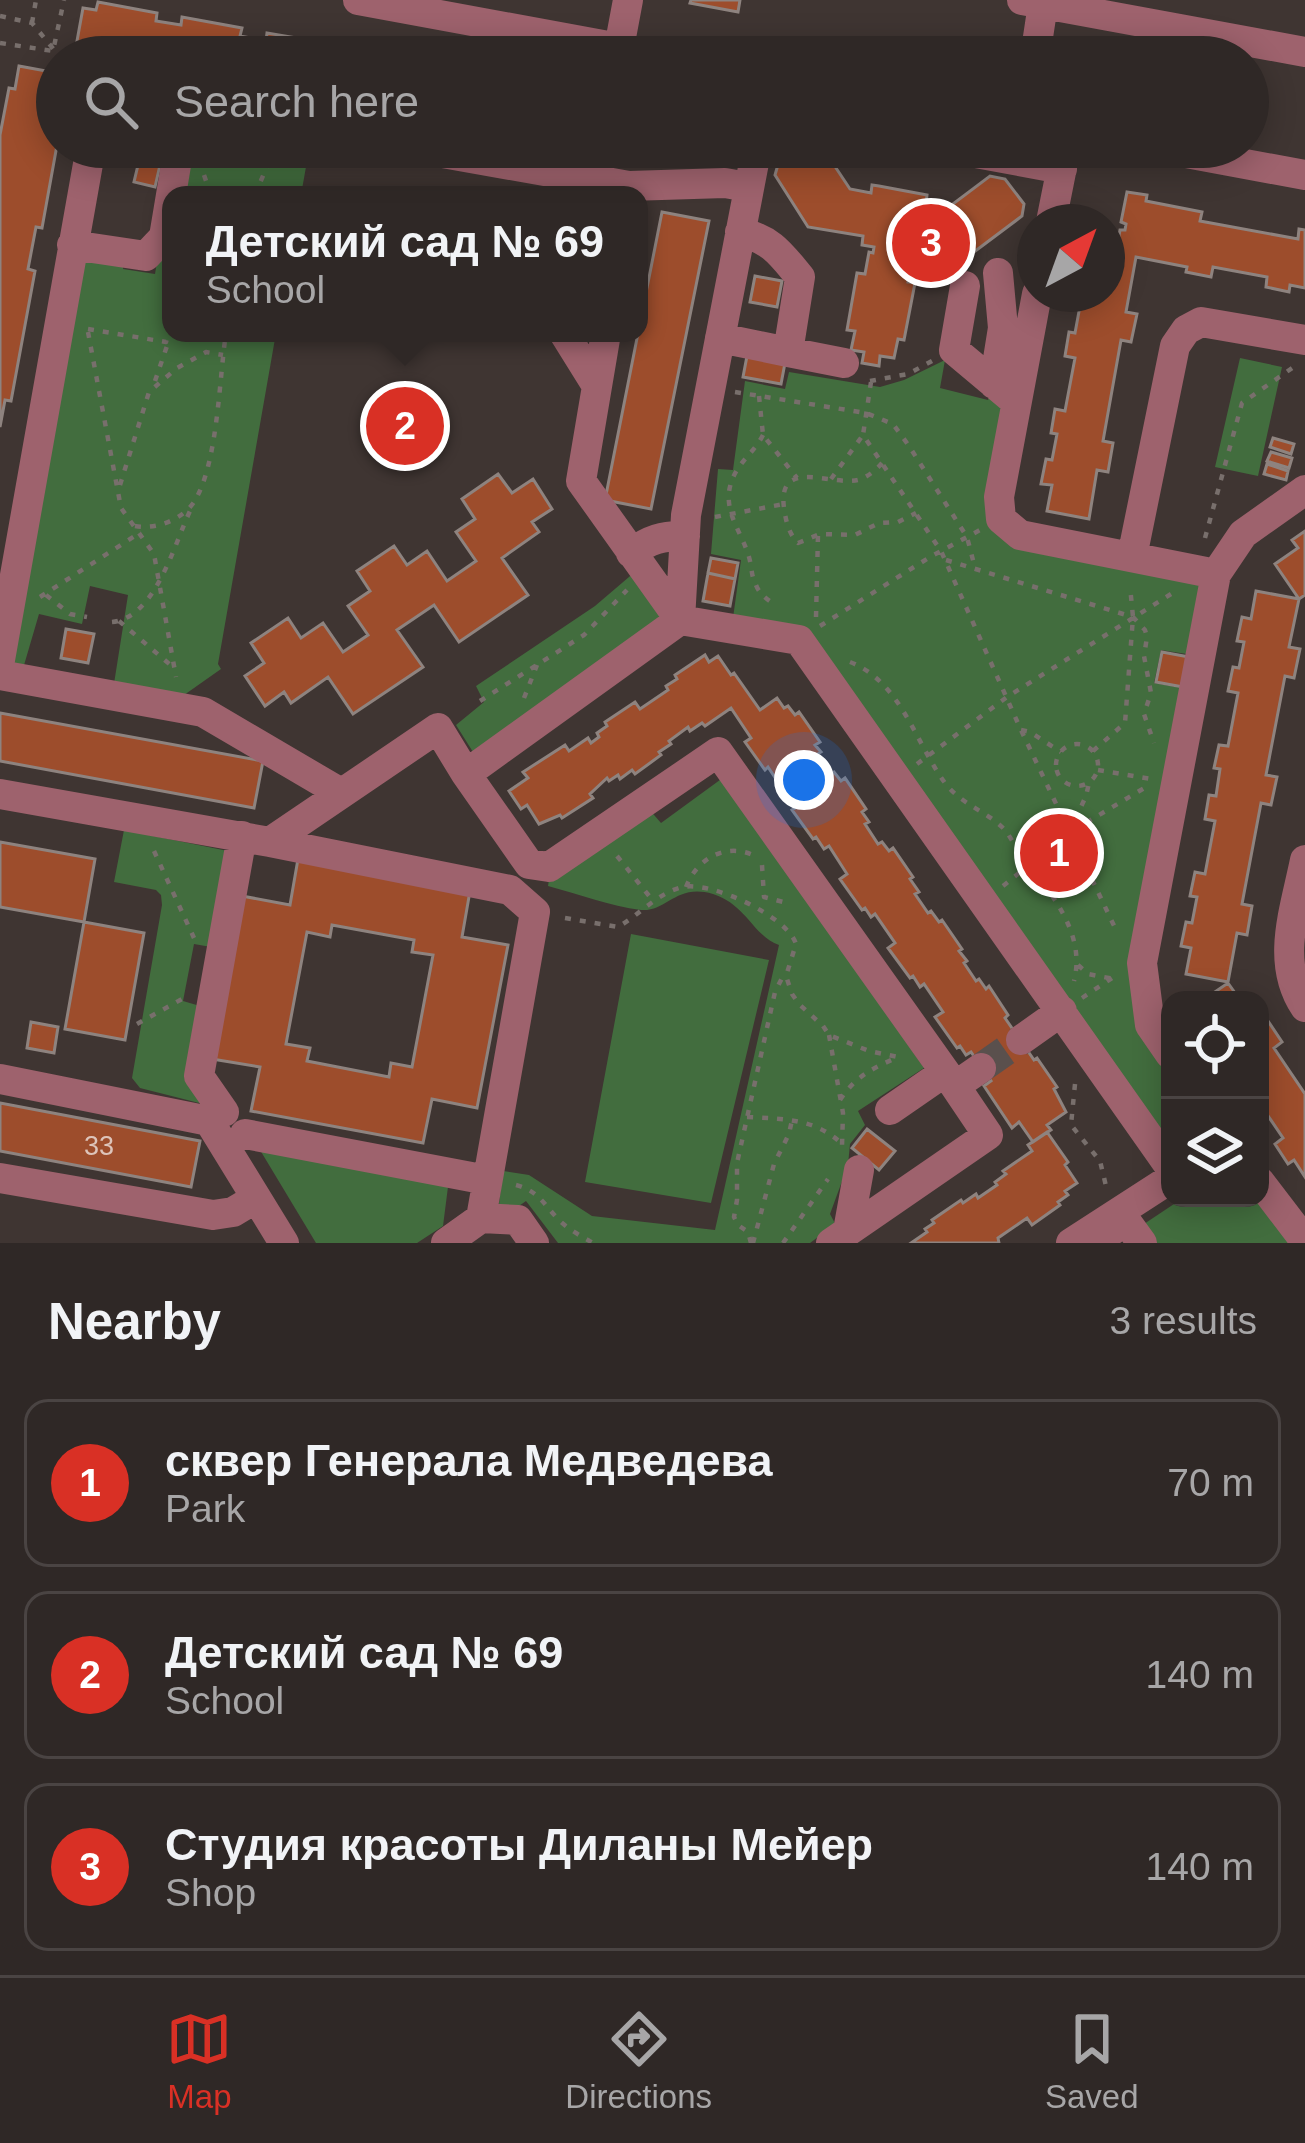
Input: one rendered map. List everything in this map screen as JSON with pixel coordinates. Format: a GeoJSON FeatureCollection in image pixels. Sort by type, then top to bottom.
{"type":"FeatureCollection","features":[{"type":"Feature","properties":{"kind":"street"},"geometry":{"type":"LineString","coordinates":[[358,0],[554,36]]}},
{"type":"Feature","properties":{"kind":"street"},"geometry":{"type":"LineString","coordinates":[[622,36],[628,0]]}},
{"type":"Feature","properties":{"kind":"street"},"geometry":{"type":"LineString","coordinates":[[1034,36],[1032,2],[1218,36]]}},
{"type":"Feature","properties":{"kind":"street"},"geometry":{"type":"LineString","coordinates":[[1269,45],[1305,52]]}},
{"type":"Feature","properties":{"kind":"street"},"geometry":{"type":"LineString","coordinates":[[0,660],[87,168]]}},
{"type":"Feature","properties":{"kind":"street"},"geometry":{"type":"LineString","coordinates":[[484,168],[534,182],[582,186]]}},
{"type":"Feature","properties":{"kind":"street"},"geometry":{"type":"LineString","coordinates":[[680,620],[686,515],[752,168]]}},
{"type":"Feature","properties":{"kind":"street"},"geometry":{"type":"LineString","coordinates":[[1055,204],[1062,168]]}},
{"type":"Feature","properties":{"kind":"street"},"geometry":{"type":"LineString","coordinates":[[1267,168],[1305,175]]}},
{"type":"Feature","properties":{"kind":"street"},"geometry":{"type":"LineString","coordinates":[[648,189],[725,183],[748,187]]}},
{"type":"Feature","properties":{"kind":"street"},"geometry":{"type":"LineString","coordinates":[[740,232],[761,237],[775,247],[800,278],[788,352]]}},
{"type":"Feature","properties":{"kind":"street"},"geometry":{"type":"LineString","coordinates":[[72,245],[146,256],[162,239]]}},
{"type":"Feature","properties":{"kind":"street"},"geometry":{"type":"LineString","coordinates":[[998,273],[1005,393],[1001,519],[1021,535],[1206,572]]}},
{"type":"Feature","properties":{"kind":"street"},"geometry":{"type":"LineString","coordinates":[[965,286],[953,350],[1005,393]]}},
{"type":"Feature","properties":{"kind":"street"},"geometry":{"type":"LineString","coordinates":[[1005,393],[1031,312]]}},
{"type":"Feature","properties":{"kind":"street"},"geometry":{"type":"LineString","coordinates":[[1131,557],[1175,346],[1186,330],[1201,322],[1305,340]]}},
{"type":"Feature","properties":{"kind":"street"},"geometry":{"type":"LineString","coordinates":[[720,338],[844,363]]}},
{"type":"Feature","properties":{"kind":"street"},"geometry":{"type":"LineString","coordinates":[[570,342],[597,386]]}},
{"type":"Feature","properties":{"kind":"street"},"geometry":{"type":"LineString","coordinates":[[604,342],[581,481],[680,620],[799,640],[1161,1154]]}},
{"type":"Feature","properties":{"kind":"street"},"geometry":{"type":"LineString","coordinates":[[1161,1041],[1150,1025],[1137,964],[1206,572],[1243,534],[1305,490]]}},
{"type":"Feature","properties":{"kind":"street"},"geometry":{"type":"LineString","coordinates":[[638,562],[648,542],[685,536]]}},
{"type":"Feature","properties":{"kind":"street"},"geometry":{"type":"LineString","coordinates":[[466,774],[680,620]]}},
{"type":"Feature","properties":{"kind":"street"},"geometry":{"type":"LineString","coordinates":[[0,675],[188,701],[341,793]]}},
{"type":"Feature","properties":{"kind":"street"},"geometry":{"type":"LineString","coordinates":[[487,1180],[234,1123],[199,1076],[256,839],[341,793],[438,728],[529,865],[549,867],[718,752],[988,1135],[840,1237]]}},
{"type":"Feature","properties":{"kind":"street"},"geometry":{"type":"LineString","coordinates":[[0,794],[510,890],[536,912],[482,1218]]}},
{"type":"Feature","properties":{"kind":"street"},"geometry":{"type":"LineString","coordinates":[[1305,860],[1288,947],[1288,971],[1305,1007]]}},
{"type":"Feature","properties":{"kind":"street"},"geometry":{"type":"LineString","coordinates":[[510,890],[529,865]]}},
{"type":"Feature","properties":{"kind":"street"},"geometry":{"type":"LineString","coordinates":[[1021,1040],[1060,1008]]}},
{"type":"Feature","properties":{"kind":"street"},"geometry":{"type":"LineString","coordinates":[[890,1110],[981,1068]]}},
{"type":"Feature","properties":{"kind":"street"},"geometry":{"type":"LineString","coordinates":[[0,1079],[209,1121],[284,1243]]}},
{"type":"Feature","properties":{"kind":"street"},"geometry":{"type":"LineString","coordinates":[[840,1237],[844,1159]]}},
{"type":"Feature","properties":{"kind":"street"},"geometry":{"type":"LineString","coordinates":[[0,1178],[213,1215],[233,1212],[256,1199]]}},
{"type":"Feature","properties":{"kind":"street"},"geometry":{"type":"LineString","coordinates":[[1071,1243],[1161,1185]]}},
{"type":"Feature","properties":{"kind":"street"},"geometry":{"type":"LineString","coordinates":[[1269,1194],[1305,1241]]}},
{"type":"Feature","properties":{"kind":"street"},"geometry":{"type":"LineString","coordinates":[[446,1243],[482,1218],[518,1220],[534,1243]]}},
{"type":"Feature","properties":{"kind":"street"},"geometry":{"type":"LineString","coordinates":[[1092,1243],[1126,1221],[1142,1243]]}},
{"type":"Feature","properties":{"kind":"path"},"geometry":{"type":"LineString","coordinates":[[32,23],[36,0]]}},
{"type":"Feature","properties":{"kind":"path"},"geometry":{"type":"LineString","coordinates":[[56,36],[64,0]]}},
{"type":"Feature","properties":{"kind":"path"},"geometry":{"type":"LineString","coordinates":[[0,16],[32,23],[42,36]]}},
{"type":"Feature","properties":{"kind":"path"},"geometry":{"type":"LineString","coordinates":[[0,43],[36,48]]}},
{"type":"Feature","properties":{"kind":"path"},"geometry":{"type":"LineString","coordinates":[[162,341],[88,329],[121,508],[154,554],[174,669],[188,701]]}},
{"type":"Feature","properties":{"kind":"path"},"geometry":{"type":"LineString","coordinates":[[118,490],[164,360],[166,342]]}},
{"type":"Feature","properties":{"kind":"path"},"geometry":{"type":"LineString","coordinates":[[174,669],[115,621],[127,620],[146,603],[204,480],[225,342]]}},
{"type":"Feature","properties":{"kind":"path"},"geometry":{"type":"LineString","coordinates":[[844,363],[871,382],[908,374],[953,350]]}},
{"type":"Feature","properties":{"kind":"path"},"geometry":{"type":"LineString","coordinates":[[151,388],[206,352],[223,356]]}},
{"type":"Feature","properties":{"kind":"path"},"geometry":{"type":"LineString","coordinates":[[898,779],[1006,697],[1206,572],[1242,403],[1305,359]]}},
{"type":"Feature","properties":{"kind":"path"},"geometry":{"type":"LineString","coordinates":[[831,478],[863,435],[871,382]]}},
{"type":"Feature","properties":{"kind":"path"},"geometry":{"type":"LineString","coordinates":[[711,388],[866,413],[892,424],[967,537],[975,567]]}},
{"type":"Feature","properties":{"kind":"path"},"geometry":{"type":"LineString","coordinates":[[759,396],[763,435],[797,478]]}},
{"type":"Feature","properties":{"kind":"path"},"geometry":{"type":"LineString","coordinates":[[763,435],[732,478],[730,512],[753,580],[761,594],[782,610]]}},
{"type":"Feature","properties":{"kind":"path"},"geometry":{"type":"LineString","coordinates":[[863,435],[941,550],[1069,832],[1137,964],[1060,1008]]}},
{"type":"Feature","properties":{"kind":"path"},"geometry":{"type":"LineString","coordinates":[[882,463],[858,480],[797,478],[785,487],[792,538],[798,543],[818,535],[855,535],[916,513]]}},
{"type":"Feature","properties":{"kind":"path"},"geometry":{"type":"LineString","coordinates":[[685,536],[706,520],[730,512],[784,504]]}},
{"type":"Feature","properties":{"kind":"path"},"geometry":{"type":"LineString","coordinates":[[12,591],[46,595],[145,528],[192,506]]}},
{"type":"Feature","properties":{"kind":"path"},"geometry":{"type":"LineString","coordinates":[[815,628],[1001,519]]}},
{"type":"Feature","properties":{"kind":"path"},"geometry":{"type":"LineString","coordinates":[[135,526],[145,528]]}},
{"type":"Feature","properties":{"kind":"path"},"geometry":{"type":"LineString","coordinates":[[818,535],[815,628],[822,640]]}},
{"type":"Feature","properties":{"kind":"path"},"geometry":{"type":"LineString","coordinates":[[1093,751],[1125,723],[1133,617],[1131,557]]}},
{"type":"Feature","properties":{"kind":"path"},"geometry":{"type":"LineString","coordinates":[[946,560],[1133,617],[1147,637],[1144,656],[1150,693],[1144,713],[1156,748]]}},
{"type":"Feature","properties":{"kind":"path"},"geometry":{"type":"LineString","coordinates":[[480,701],[584,634],[638,562]]}},
{"type":"Feature","properties":{"kind":"path"},"geometry":{"type":"LineString","coordinates":[[46,595],[70,614],[88,617]]}},
{"type":"Feature","properties":{"kind":"path"},"geometry":{"type":"LineString","coordinates":[[848,662],[871,672],[888,688],[953,792],[1000,825],[1033,861],[1036,875],[1064,911],[1078,964],[1060,1008]]}},
{"type":"Feature","properties":{"kind":"path"},"geometry":{"type":"LineString","coordinates":[[1021,730],[1061,752]]}},
{"type":"Feature","properties":{"kind":"path"},"geometry":{"type":"LineString","coordinates":[[1069,832],[1099,763],[1093,751],[1077,743],[1068,745],[1056,764],[1064,780],[1081,786],[1089,783]]}},
{"type":"Feature","properties":{"kind":"path"},"geometry":{"type":"LineString","coordinates":[[1098,770],[1167,782]]}},
{"type":"Feature","properties":{"kind":"path"},"geometry":{"type":"LineString","coordinates":[[984,901],[1069,832],[1167,782]]}},
{"type":"Feature","properties":{"kind":"path"},"geometry":{"type":"LineString","coordinates":[[139,818],[198,944]]}},
{"type":"Feature","properties":{"kind":"path"},"geometry":{"type":"LineString","coordinates":[[598,833],[654,902]]}},
{"type":"Feature","properties":{"kind":"path"},"geometry":{"type":"LineString","coordinates":[[686,887],[713,854],[753,853],[762,864],[768,916]]}},
{"type":"Feature","properties":{"kind":"path"},"geometry":{"type":"LineString","coordinates":[[536,912],[618,927],[686,887],[707,888],[768,916],[796,940],[775,992],[738,1150],[734,1216],[752,1243]]}},
{"type":"Feature","properties":{"kind":"path"},"geometry":{"type":"LineString","coordinates":[[1078,964],[1088,974],[1113,977]]}},
{"type":"Feature","properties":{"kind":"path"},"geometry":{"type":"LineString","coordinates":[[786,973],[791,994],[829,1035],[898,1057],[862,1073],[840,1100]]}},
{"type":"Feature","properties":{"kind":"path"},"geometry":{"type":"LineString","coordinates":[[137,1024],[184,998]]}},
{"type":"Feature","properties":{"kind":"path"},"geometry":{"type":"LineString","coordinates":[[783,1243],[844,1159],[829,1035]]}},
{"type":"Feature","properties":{"kind":"path"},"geometry":{"type":"LineString","coordinates":[[1075,1069],[1071,1125],[1100,1161],[1108,1198],[1120,1211]]}},
{"type":"Feature","properties":{"kind":"path"},"geometry":{"type":"LineString","coordinates":[[746,1117],[815,1125],[844,1159]]}},
{"type":"Feature","properties":{"kind":"path"},"geometry":{"type":"LineString","coordinates":[[752,1243],[792,1120]]}},
{"type":"Feature","properties":{"kind":"green space"},"geometry":{"type":"Polygon","coordinates":[[[185,168],[306,168],[303,186],[183,186],[185,168]]]}},
{"type":"Feature","properties":{"kind":"green space"},"geometry":{"type":"Polygon","coordinates":[[[81,252],[124,258],[123,269],[155,274],[158,256],[162,256],[162,342],[274,342],[218,664],[221,669],[177,700],[113,690],[128,595],[90,586],[82,624],[39,614],[22,672],[5,668],[81,252]]]}},
{"type":"Feature","properties":{"kind":"green space"},"geometry":{"type":"Polygon","coordinates":[[[1240,358],[1282,367],[1258,476],[1215,467],[1240,358]]]}},
{"type":"Feature","properties":{"kind":"green space"},"geometry":{"type":"Polygon","coordinates":[[[945,360],[940,388],[988,400],[992,388],[1011,404],[993,524],[1203,577],[1193,655],[1161,650],[1154,683],[1187,689],[1139,964],[1161,1036],[1161,1146],[801,635],[733,618],[741,560],[711,554],[718,469],[733,470],[745,381],[785,389],[789,372],[880,387],[945,360]]]}},
{"type":"Feature","properties":{"kind":"green space"},"geometry":{"type":"Polygon","coordinates":[[[636,571],[671,619],[473,752],[456,725],[484,702],[476,686],[595,606],[636,571]]]}},
{"type":"Feature","properties":{"kind":"green space"},"geometry":{"type":"Polygon","coordinates":[[[724,777],[924,1068],[858,1111],[865,1125],[850,1144],[848,1165],[830,1214],[839,1231],[822,1234],[810,1243],[558,1243],[526,1201],[509,1213],[498,1212],[503,1171],[529,1175],[592,1216],[715,1230],[779,945],[762,935],[734,905],[713,894],[690,892],[641,910],[548,886],[550,873],[648,808],[661,823],[724,777]]]}},
{"type":"Feature","properties":{"kind":"green space"},"geometry":{"type":"Polygon","coordinates":[[[124,830],[228,851],[211,947],[194,944],[183,1001],[200,1006],[211,1106],[140,1088],[132,1078],[162,905],[156,890],[114,882],[124,830]]]}},
{"type":"Feature","properties":{"kind":"green space"},"geometry":{"type":"Polygon","coordinates":[[[631,934],[769,960],[711,1203],[585,1182],[631,934]]]}},
{"type":"Feature","properties":{"kind":"green space"},"geometry":{"type":"Polygon","coordinates":[[[260,1150],[449,1179],[443,1226],[417,1243],[316,1243],[260,1150]]]}},
{"type":"Feature","properties":{"kind":"green space"},"geometry":{"type":"Polygon","coordinates":[[[1170,1207],[1262,1207],[1289,1243],[1155,1243],[1141,1226],[1170,1207]]]}},
{"type":"Feature","properties":{"kind":"building"},"geometry":{"type":"Polygon","coordinates":[[[691,0],[740,0],[738,12],[691,0]]]}},
{"type":"Feature","properties":{"kind":"building"},"geometry":{"type":"Polygon","coordinates":[[[98,2],[157,13],[156,21],[181,25],[182,17],[242,28],[240,36],[78,36],[83,8],[96,10],[98,2]]]}},
{"type":"Feature","properties":{"kind":"building"},"geometry":{"type":"Polygon","coordinates":[[[19,66],[36,69],[36,168],[53,168],[42,228],[36,227],[28,269],[35,271],[11,401],[5,400],[0,427],[0,135],[9,88],[15,89],[19,66]]]}},
{"type":"Feature","properties":{"kind":"building"},"geometry":{"type":"Polygon","coordinates":[[[137,168],[159,168],[155,187],[134,182],[137,168]]]}},
{"type":"Feature","properties":{"kind":"building"},"geometry":{"type":"Polygon","coordinates":[[[777,168],[836,168],[850,189],[871,193],[872,185],[879,186],[927,195],[926,203],[949,207],[990,176],[1005,179],[1024,204],[1017,204],[1017,220],[970,255],[922,247],[921,256],[908,253],[908,282],[915,283],[904,340],[898,339],[894,358],[880,356],[879,366],[862,363],[864,352],[851,350],[855,331],[847,330],[857,273],[865,274],[874,247],[862,245],[863,236],[808,227],[775,175],[777,168]]]}},
{"type":"Feature","properties":{"kind":"building"},"geometry":{"type":"Polygon","coordinates":[[[1127,192],[1147,195],[1146,201],[1202,212],[1200,221],[1298,239],[1299,229],[1305,230],[1305,288],[1290,285],[1289,292],[1266,287],[1267,277],[1213,267],[1211,277],[1136,257],[1126,312],[1137,314],[1131,342],[1121,340],[1103,441],[1113,443],[1108,472],[1097,470],[1089,519],[1047,511],[1052,485],[1041,484],[1057,434],[1051,433],[1055,409],[1065,411],[1075,358],[1065,356],[1069,332],[1075,333],[1079,312],[1125,312],[1127,192]]]}},
{"type":"Feature","properties":{"kind":"building"},"geometry":{"type":"Polygon","coordinates":[[[662,212],[709,221],[651,509],[605,500],[636,342],[648,342],[648,283],[662,212]]]}},
{"type":"Feature","properties":{"kind":"building"},"geometry":{"type":"Polygon","coordinates":[[[755,276],[782,281],[777,307],[750,302],[755,276]]]}},
{"type":"Feature","properties":{"kind":"building"},"geometry":{"type":"Polygon","coordinates":[[[747,356],[785,363],[781,384],[743,377],[747,356]]]}},
{"type":"Feature","properties":{"kind":"building"},"geometry":{"type":"Polygon","coordinates":[[[1273,438],[1294,444],[1291,454],[1270,447],[1273,438]]]}},
{"type":"Feature","properties":{"kind":"building"},"geometry":{"type":"Polygon","coordinates":[[[1271,452],[1292,458],[1289,468],[1267,461],[1271,452]]]}},
{"type":"Feature","properties":{"kind":"building"},"geometry":{"type":"Polygon","coordinates":[[[1267,464],[1288,471],[1286,480],[1264,474],[1267,464]]]}},
{"type":"Feature","properties":{"kind":"building"},"geometry":{"type":"Polygon","coordinates":[[[498,474],[512,493],[533,479],[552,509],[532,522],[539,532],[502,558],[528,595],[459,642],[434,605],[397,630],[423,667],[353,714],[328,677],[291,703],[284,692],[265,706],[245,676],[264,663],[251,643],[288,618],[301,638],[323,623],[343,652],[368,635],[348,606],[370,591],[357,571],[394,546],[407,565],[427,551],[447,581],[476,561],[456,532],[475,519],[462,499],[498,474]]]}},
{"type":"Feature","properties":{"kind":"building"},"geometry":{"type":"Polygon","coordinates":[[[1305,531],[1305,595],[1299,599],[1275,564],[1298,548],[1292,540],[1305,531]]]}},
{"type":"Feature","properties":{"kind":"building"},"geometry":{"type":"Polygon","coordinates":[[[711,558],[738,563],[735,579],[708,573],[711,558]]]}},
{"type":"Feature","properties":{"kind":"building"},"geometry":{"type":"Polygon","coordinates":[[[708,573],[735,579],[730,606],[703,601],[708,573]]]}},
{"type":"Feature","properties":{"kind":"building"},"geometry":{"type":"Polygon","coordinates":[[[1256,591],[1299,599],[1289,647],[1300,649],[1294,678],[1285,676],[1266,775],[1277,777],[1271,805],[1261,803],[1242,904],[1252,906],[1247,935],[1237,933],[1228,982],[1186,974],[1191,948],[1181,946],[1197,897],[1190,896],[1195,872],[1205,874],[1215,821],[1205,819],[1209,795],[1216,796],[1220,769],[1214,768],[1219,745],[1228,746],[1238,693],[1228,691],[1244,642],[1237,641],[1242,617],[1251,619],[1256,591]]]}},
{"type":"Feature","properties":{"kind":"building"},"geometry":{"type":"Polygon","coordinates":[[[66,629],[94,634],[88,663],[61,658],[66,629]]]}},
{"type":"Feature","properties":{"kind":"building"},"geometry":{"type":"Polygon","coordinates":[[[1162,652],[1189,657],[1183,687],[1156,682],[1162,652]]]}},
{"type":"Feature","properties":{"kind":"building"},"geometry":{"type":"Polygon","coordinates":[[[705,655],[709,662],[718,656],[760,710],[777,698],[795,715],[799,712],[820,742],[815,745],[821,752],[816,755],[830,775],[834,772],[841,781],[845,778],[866,809],[862,812],[869,822],[865,824],[878,844],[882,842],[889,851],[893,848],[913,877],[919,892],[915,894],[928,913],[942,920],[976,981],[986,989],[989,986],[1008,1015],[1005,1018],[1057,1087],[1066,1112],[1047,1125],[1051,1130],[1033,1142],[1019,1122],[1012,1128],[984,1086],[991,1081],[971,1052],[966,1055],[957,1048],[935,1017],[943,1012],[924,984],[920,987],[910,978],[888,948],[895,943],[875,914],[871,917],[862,910],[840,879],[847,874],[829,846],[824,849],[813,839],[792,810],[800,805],[780,776],[776,779],[768,767],[765,770],[745,742],[751,738],[731,708],[705,726],[702,723],[690,731],[688,727],[635,774],[632,770],[620,779],[618,775],[607,778],[590,794],[593,798],[562,818],[539,824],[527,805],[521,809],[509,791],[528,778],[523,772],[565,745],[569,751],[588,738],[591,743],[607,726],[605,722],[635,702],[640,709],[668,690],[675,675],[705,655]]]}},
{"type":"Feature","properties":{"kind":"building"},"geometry":{"type":"Polygon","coordinates":[[[0,713],[263,761],[254,808],[0,761],[0,713]]]}},
{"type":"Feature","properties":{"kind":"building"},"geometry":{"type":"Polygon","coordinates":[[[0,842],[95,859],[84,922],[0,907],[0,842]]]}},
{"type":"Feature","properties":{"kind":"building"},"geometry":{"type":"Polygon","coordinates":[[[298,859],[470,891],[462,937],[508,945],[477,1108],[432,1099],[423,1143],[251,1111],[260,1067],[212,1059],[242,896],[290,905],[298,859]],[[332,925],[330,937],[307,932],[286,1044],[310,1048],[307,1061],[389,1077],[391,1063],[412,1067],[433,955],[412,952],[414,940],[332,925]]]}},
{"type":"Feature","properties":{"kind":"building"},"geometry":{"type":"Polygon","coordinates":[[[84,922],[144,933],[125,1040],[65,1029],[84,922]]]}},
{"type":"Feature","properties":{"kind":"building"},"geometry":{"type":"Polygon","coordinates":[[[31,1022],[58,1027],[54,1053],[27,1048],[31,1022]]]}},
{"type":"Feature","properties":{"kind":"building"},"geometry":{"type":"Polygon","coordinates":[[[1269,1022],[1282,1042],[1274,1048],[1305,1094],[1305,1177],[1294,1160],[1288,1164],[1275,1144],[1283,1138],[1269,1117],[1269,1022]]]}},
{"type":"Feature","properties":{"kind":"building"},"geometry":{"type":"Polygon","coordinates":[[[0,1103],[200,1141],[191,1187],[0,1151],[0,1103]]]}},
{"type":"Feature","properties":{"kind":"building"},"geometry":{"type":"Polygon","coordinates":[[[867,1129],[895,1151],[879,1170],[852,1148],[867,1129]]]}},
{"type":"Feature","properties":{"kind":"building"},"geometry":{"type":"Polygon","coordinates":[[[1047,1132],[1077,1183],[1065,1191],[1068,1195],[1060,1205],[1032,1225],[1027,1218],[998,1238],[999,1243],[911,1243],[927,1232],[932,1220],[961,1200],[976,1194],[978,1198],[997,1185],[1006,1174],[1003,1171],[1032,1151],[1028,1145],[1047,1132]]]}},
{"type":"Feature","properties":{"kind":"tunnel"},"geometry":{"type":"LineString","coordinates":[[981,1068],[1021,1040]]}},
{"type":"Feature","properties":{"kind":"place","name":"Студия красоты Диланы Мейер"},"geometry":{"type":"Point","coordinates":[931,243]}},
{"type":"Feature","properties":{"kind":"place","name":"Детский сад № 69"},"geometry":{"type":"Point","coordinates":[405,426]}},
{"type":"Feature","properties":{"kind":"place","name":"сквер Генерала Медведева"},"geometry":{"type":"Point","coordinates":[1059,853]}}]}
